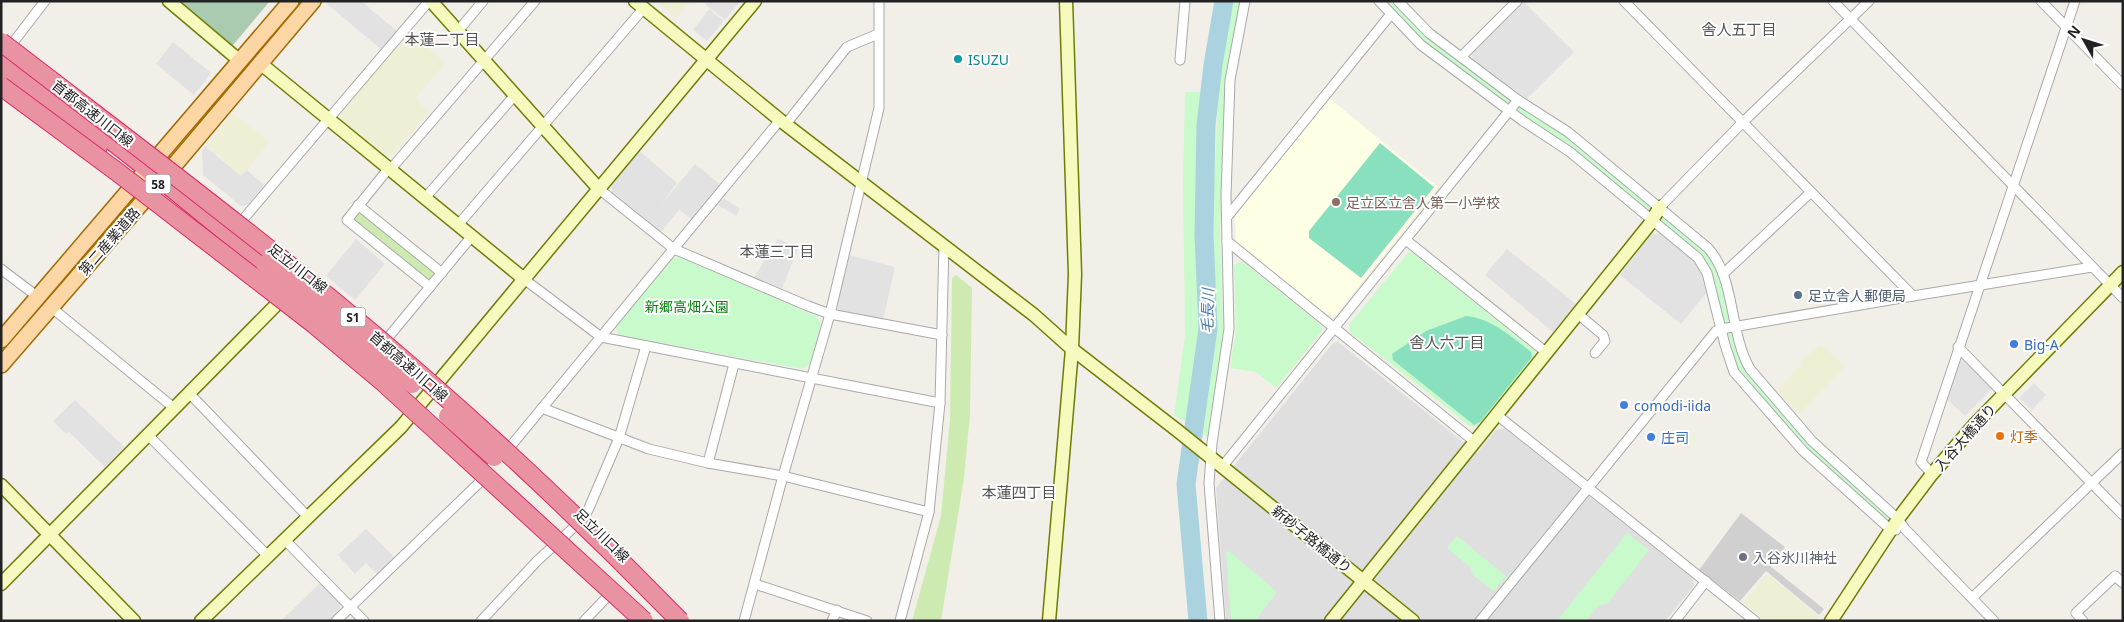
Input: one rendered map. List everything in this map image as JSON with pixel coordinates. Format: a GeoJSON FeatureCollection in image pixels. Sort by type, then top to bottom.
{"type":"FeatureCollection","features":[{"type":"Feature","properties":{"kind":"highway"},"geometry":{"type":"LineString","coordinates":[[5,47],[151,179]]}},
{"type":"Feature","properties":{"kind":"highway","name":"首都高速川口線"},"geometry":{"type":"LineString","coordinates":[[5,47],[264,245],[394,352],[482,430],[680,621]]}},
{"type":"Feature","properties":{"kind":"highway"},"geometry":{"type":"LineString","coordinates":[[1,73],[151,179],[424,394],[594,550],[665,621]]}},
{"type":"Feature","properties":{"kind":"highway","name":"首都高速川口線"},"geometry":{"type":"LineString","coordinates":[[1,86],[120,174],[344,349],[458,449],[629,612],[644,621]]}},
{"type":"Feature","properties":{"kind":"highway"},"geometry":{"type":"LineString","coordinates":[[263,267],[404,388],[591,562],[629,612]]}},
{"type":"Feature","properties":{"kind":"main road","name":"第二産業道路"},"geometry":{"type":"LineString","coordinates":[[1,365],[52,308],[240,61],[291,1]]}},
{"type":"Feature","properties":{"kind":"main road","name":"第二産業道路"},"geometry":{"type":"LineString","coordinates":[[1,340],[38,297],[260,63],[312,1]]}},
{"type":"Feature","properties":{"kind":"street"},"geometry":{"type":"LineString","coordinates":[[1,36],[5,47],[45,1]]}},
{"type":"Feature","properties":{"kind":"street"},"geometry":{"type":"LineString","coordinates":[[169,1],[240,61]]}},
{"type":"Feature","properties":{"kind":"street"},"geometry":{"type":"LineString","coordinates":[[240,223],[430,1],[599,189],[674,249],[830,314],[942,335]]}},
{"type":"Feature","properties":{"kind":"street"},"geometry":{"type":"LineString","coordinates":[[458,31],[483,1]]}},
{"type":"Feature","properties":{"kind":"street"},"geometry":{"type":"LineString","coordinates":[[430,287],[347,220],[535,1]]}},
{"type":"Feature","properties":{"kind":"street"},"geometry":{"type":"LineString","coordinates":[[200,621],[411,415],[755,1]]}},
{"type":"Feature","properties":{"kind":"street"},"geometry":{"type":"LineString","coordinates":[[744,621],[810,379],[830,314],[879,108],[879,1]]}},
{"type":"Feature","properties":{"kind":"street"},"geometry":{"type":"LineString","coordinates":[[1049,621],[1072,349],[1075,274],[1066,1]]}},
{"type":"Feature","properties":{"kind":"street"},"geometry":{"type":"LineString","coordinates":[[1180,60],[1185,1]]}},
{"type":"Feature","properties":{"kind":"street"},"geometry":{"type":"LineString","coordinates":[[1220,621],[1206,454],[1229,329],[1227,217],[1230,80],[1245,1]]}},
{"type":"Feature","properties":{"kind":"street"},"geometry":{"type":"LineString","coordinates":[[1379,1],[1421,45],[1509,111],[1570,152],[1698,258],[1704,265],[1731,366],[1739,379],[1803,451],[1890,530]]}},
{"type":"Feature","properties":{"kind":"street"},"geometry":{"type":"LineString","coordinates":[[1398,1],[1428,33],[1518,100],[1568,132],[1708,248],[1718,262],[1723,274],[1735,326],[1745,361],[1750,369],[1812,441],[1902,524],[1994,621]]}},
{"type":"Feature","properties":{"kind":"street"},"geometry":{"type":"LineString","coordinates":[[1461,56],[1517,1]]}},
{"type":"Feature","properties":{"kind":"street"},"geometry":{"type":"LineString","coordinates":[[1624,1],[1913,296]]}},
{"type":"Feature","properties":{"kind":"street"},"geometry":{"type":"LineString","coordinates":[[1833,1],[2123,298]]}},
{"type":"Feature","properties":{"kind":"street"},"geometry":{"type":"LineString","coordinates":[[1331,621],[1578,314],[1652,220],[1660,207],[1742,123],[1868,1]]}},
{"type":"Feature","properties":{"kind":"street"},"geometry":{"type":"LineString","coordinates":[[2041,1],[2123,84]]}},
{"type":"Feature","properties":{"kind":"street"},"geometry":{"type":"LineString","coordinates":[[1932,474],[1920,462],[2075,1]]}},
{"type":"Feature","properties":{"kind":"street"},"geometry":{"type":"LineString","coordinates":[[458,225],[542,126],[639,5]]}},
{"type":"Feature","properties":{"kind":"street","name":"新砂子路橋通り"},"geometry":{"type":"LineString","coordinates":[[639,5],[783,122],[1034,315],[1072,349],[1413,621]]}},
{"type":"Feature","properties":{"kind":"street"},"geometry":{"type":"LineString","coordinates":[[1227,217],[1391,14]]}},
{"type":"Feature","properties":{"kind":"street"},"geometry":{"type":"LineString","coordinates":[[510,447],[674,249],[847,47],[878,34]]}},
{"type":"Feature","properties":{"kind":"street"},"geometry":{"type":"LineString","coordinates":[[260,63],[524,279],[601,337],[940,404]]}},
{"type":"Feature","properties":{"kind":"street","name":"足立川口線"},"geometry":{"type":"LineString","coordinates":[[1,90],[151,179],[240,223],[386,340],[510,447],[688,621]]}},
{"type":"Feature","properties":{"kind":"street"},"geometry":{"type":"LineString","coordinates":[[425,198],[515,95]]}},
{"type":"Feature","properties":{"kind":"street"},"geometry":{"type":"LineString","coordinates":[[1222,468],[1518,100]]}},
{"type":"Feature","properties":{"kind":"street","name":"足立川口線"},"geometry":{"type":"LineString","coordinates":[[151,179],[277,304],[411,415],[607,597],[629,612]]}},
{"type":"Feature","properties":{"kind":"street"},"geometry":{"type":"LineString","coordinates":[[1723,274],[1810,192]]}},
{"type":"Feature","properties":{"kind":"street"},"geometry":{"type":"LineString","coordinates":[[358,205],[442,273]]}},
{"type":"Feature","properties":{"kind":"street"},"geometry":{"type":"LineString","coordinates":[[386,340],[472,236]]}},
{"type":"Feature","properties":{"kind":"street"},"geometry":{"type":"LineString","coordinates":[[1406,240],[1547,352]]}},
{"type":"Feature","properties":{"kind":"street"},"geometry":{"type":"LineString","coordinates":[[1227,241],[1475,442]]}},
{"type":"Feature","properties":{"kind":"street"},"geometry":{"type":"LineString","coordinates":[[900,621],[929,512],[940,404],[944,244]]}},
{"type":"Feature","properties":{"kind":"street"},"geometry":{"type":"LineString","coordinates":[[1480,621],[1686,366],[1716,331],[1721,328],[2092,267]]}},
{"type":"Feature","properties":{"kind":"street"},"geometry":{"type":"LineString","coordinates":[[1,269],[38,297]]}},
{"type":"Feature","properties":{"kind":"street","name":"入谷大橋通り"},"geometry":{"type":"LineString","coordinates":[[1831,621],[1890,530],[1902,524],[1932,474],[1975,424],[2123,272]]}},
{"type":"Feature","properties":{"kind":"street"},"geometry":{"type":"LineString","coordinates":[[1,584],[277,304]]}},
{"type":"Feature","properties":{"kind":"street"},"geometry":{"type":"LineString","coordinates":[[52,308],[174,408]]}},
{"type":"Feature","properties":{"kind":"street"},"geometry":{"type":"LineString","coordinates":[[1578,314],[1603,335],[1605,341],[1595,353]]}},
{"type":"Feature","properties":{"kind":"street"},"geometry":{"type":"LineString","coordinates":[[481,621],[553,546],[584,518],[619,438],[646,346]]}},
{"type":"Feature","properties":{"kind":"street"},"geometry":{"type":"LineString","coordinates":[[1958,347],[2123,515]]}},
{"type":"Feature","properties":{"kind":"street"},"geometry":{"type":"LineString","coordinates":[[708,463],[734,364]]}},
{"type":"Feature","properties":{"kind":"street"},"geometry":{"type":"LineString","coordinates":[[189,393],[308,516]]}},
{"type":"Feature","properties":{"kind":"street"},"geometry":{"type":"LineString","coordinates":[[542,408],[649,449],[708,463],[783,476],[929,512]]}},
{"type":"Feature","properties":{"kind":"street"},"geometry":{"type":"LineString","coordinates":[[1497,415],[1754,621]]}},
{"type":"Feature","properties":{"kind":"street"},"geometry":{"type":"LineString","coordinates":[[148,434],[268,556]]}},
{"type":"Feature","properties":{"kind":"street"},"geometry":{"type":"LineString","coordinates":[[1972,598],[2123,453]]}},
{"type":"Feature","properties":{"kind":"street"},"geometry":{"type":"LineString","coordinates":[[336,621],[482,480]]}},
{"type":"Feature","properties":{"kind":"street"},"geometry":{"type":"LineString","coordinates":[[1,485],[134,621]]}},
{"type":"Feature","properties":{"kind":"street"},"geometry":{"type":"LineString","coordinates":[[285,540],[364,621]]}},
{"type":"Feature","properties":{"kind":"street"},"geometry":{"type":"LineString","coordinates":[[2083,621],[2076,613],[2116,576],[2123,583]]}},
{"type":"Feature","properties":{"kind":"street"},"geometry":{"type":"LineString","coordinates":[[1675,621],[1706,581]]}},
{"type":"Feature","properties":{"kind":"street"},"geometry":{"type":"LineString","coordinates":[[755,584],[867,621]]}},
{"type":"Feature","properties":{"kind":"street"},"geometry":{"type":"LineString","coordinates":[[584,621],[607,597]]}},
{"type":"Feature","properties":{"kind":"street"},"geometry":{"type":"LineString","coordinates":[[832,621],[837,610]]}},
{"type":"Feature","properties":{"kind":"shaded area"},"geometry":{"type":"Polygon","coordinates":[[[177,1],[270,1],[233,45],[229,45],[177,1]]]}},
{"type":"Feature","properties":{"kind":"shaded area"},"geometry":{"type":"Polygon","coordinates":[[[330,1],[361,1],[398,32],[382,50],[327,4],[330,1]]]}},
{"type":"Feature","properties":{"kind":"shaded area"},"geometry":{"type":"Polygon","coordinates":[[[657,1],[691,1],[676,18],[657,1]]]}},
{"type":"Feature","properties":{"kind":"shaded area"},"geometry":{"type":"Polygon","coordinates":[[[708,1],[740,1],[725,20],[705,4],[708,1]]]}},
{"type":"Feature","properties":{"kind":"shaded area"},"geometry":{"type":"Polygon","coordinates":[[[1524,2],[1574,52],[1527,99],[1473,59],[1472,54],[1524,2]]]}},
{"type":"Feature","properties":{"kind":"shaded area"},"geometry":{"type":"Polygon","coordinates":[[[709,9],[724,21],[707,41],[693,30],[709,9]]]}},
{"type":"Feature","properties":{"kind":"shaded area"},"geometry":{"type":"Polygon","coordinates":[[[409,31],[445,63],[415,99],[429,112],[393,155],[384,156],[341,121],[340,113],[409,31]]]}},
{"type":"Feature","properties":{"kind":"shaded area"},"geometry":{"type":"Polygon","coordinates":[[[173,42],[211,73],[194,95],[156,64],[173,42]]]}},
{"type":"Feature","properties":{"kind":"shaded area","name":"足立区立舎人第一小学校"},"geometry":{"type":"Polygon","coordinates":[[[1329,98],[1438,187],[1335,316],[1330,317],[1236,242],[1235,216],[1329,98]]]}},
{"type":"Feature","properties":{"kind":"shaded area"},"geometry":{"type":"Polygon","coordinates":[[[233,113],[269,142],[242,176],[206,146],[233,113]]]}},
{"type":"Feature","properties":{"kind":"shaded area"},"geometry":{"type":"Polygon","coordinates":[[[205,146],[241,176],[247,170],[264,185],[248,205],[241,206],[203,175],[202,151],[205,146]]]}},
{"type":"Feature","properties":{"kind":"shaded area"},"geometry":{"type":"Polygon","coordinates":[[[638,150],[677,183],[660,206],[695,164],[721,185],[693,220],[679,210],[661,232],[612,192],[612,183],[638,150]]]}},
{"type":"Feature","properties":{"kind":"shaded area"},"geometry":{"type":"Polygon","coordinates":[[[725,199],[740,209],[736,216],[718,205],[721,200],[725,199]]]}},
{"type":"Feature","properties":{"kind":"shaded area"},"geometry":{"type":"Polygon","coordinates":[[[1660,233],[1694,261],[1701,273],[1706,293],[1681,324],[1620,275],[1652,234],[1660,233]]]}},
{"type":"Feature","properties":{"kind":"shaded area"},"geometry":{"type":"Polygon","coordinates":[[[356,239],[385,264],[355,300],[326,276],[356,239]]]}},
{"type":"Feature","properties":{"kind":"shaded area"},"geometry":{"type":"Polygon","coordinates":[[[778,239],[798,248],[782,289],[754,277],[778,239]]]}},
{"type":"Feature","properties":{"kind":"shaded area"},"geometry":{"type":"Polygon","coordinates":[[[1507,249],[1576,304],[1553,332],[1485,275],[1507,249]]]}},
{"type":"Feature","properties":{"kind":"shaded area"},"geometry":{"type":"Polygon","coordinates":[[[849,255],[895,267],[883,320],[839,311],[837,305],[849,255]]]}},
{"type":"Feature","properties":{"kind":"shaded area"},"geometry":{"type":"Polygon","coordinates":[[[1338,342],[1477,453],[1496,430],[1504,428],[1693,579],[1694,586],[1665,621],[1226,621],[1216,488],[1333,343],[1338,342]]]}},
{"type":"Feature","properties":{"kind":"shaded area"},"geometry":{"type":"Polygon","coordinates":[[[1821,344],[1845,367],[1799,414],[1777,390],[1802,364],[1800,361],[1821,344]]]}},
{"type":"Feature","properties":{"kind":"shaded area"},"geometry":{"type":"Polygon","coordinates":[[[1965,360],[1993,387],[1965,416],[1947,399],[1959,362],[1965,360]]]}},
{"type":"Feature","properties":{"kind":"shaded area"},"geometry":{"type":"Polygon","coordinates":[[[2034,383],[2046,395],[2032,410],[2019,398],[2034,383]]]}},
{"type":"Feature","properties":{"kind":"shaded area"},"geometry":{"type":"Polygon","coordinates":[[[75,400],[124,447],[105,467],[69,432],[66,434],[53,421],[75,400]]]}},
{"type":"Feature","properties":{"kind":"shaded area","name":"入谷氷川神社"},"geometry":{"type":"Polygon","coordinates":[[[1741,513],[1785,547],[1770,566],[1824,609],[1819,615],[1766,571],[1740,601],[1699,570],[1741,513]]]}},
{"type":"Feature","properties":{"kind":"shaded area"},"geometry":{"type":"Polygon","coordinates":[[[366,529],[395,558],[378,575],[366,563],[355,574],[338,555],[366,529]]]}},
{"type":"Feature","properties":{"kind":"shaded area"},"geometry":{"type":"Polygon","coordinates":[[[1767,574],[1819,617],[1816,621],[1763,621],[1742,604],[1767,574]]]}},
{"type":"Feature","properties":{"kind":"shaded area"},"geometry":{"type":"Polygon","coordinates":[[[320,583],[340,602],[340,611],[330,621],[281,621],[320,583]]]}},
{"type":"Feature","properties":{"kind":"green space"},"geometry":{"type":"Polygon","coordinates":[[[299,1],[305,1],[290,19],[262,45],[299,1]]]}},
{"type":"Feature","properties":{"kind":"green space"},"geometry":{"type":"Polygon","coordinates":[[[1234,1],[1241,1],[1227,81],[1220,232],[1223,333],[1209,435],[1206,437],[1199,431],[1212,333],[1211,236],[1220,68],[1234,1]]]}},
{"type":"Feature","properties":{"kind":"green space"},"geometry":{"type":"Polygon","coordinates":[[[1382,1],[1393,1],[1428,37],[1531,114],[1574,141],[1705,249],[1715,261],[1741,360],[1747,371],[1891,517],[1887,523],[1804,448],[1742,377],[1734,363],[1707,264],[1526,120],[1423,43],[1382,1]]]}},
{"type":"Feature","properties":{"kind":"green space"},"geometry":{"type":"Polygon","coordinates":[[[1185,92],[1202,92],[1198,126],[1200,314],[1188,422],[1174,416],[1185,336],[1183,181],[1185,92]]]}},
{"type":"Feature","properties":{"kind":"green space"},"geometry":{"type":"Polygon","coordinates":[[[1380,143],[1434,187],[1361,278],[1309,238],[1309,231],[1380,143]]]}},
{"type":"Feature","properties":{"kind":"green space"},"geometry":{"type":"Polygon","coordinates":[[[359,211],[435,272],[431,280],[352,219],[359,211]]]}},
{"type":"Feature","properties":{"kind":"green space"},"geometry":{"type":"Polygon","coordinates":[[[1411,252],[1535,351],[1534,358],[1478,426],[1470,426],[1350,332],[1349,325],[1408,253],[1411,252]]]}},
{"type":"Feature","properties":{"kind":"green space","name":"新郷高畑公園"},"geometry":{"type":"Polygon","coordinates":[[[679,257],[816,316],[821,324],[810,364],[802,369],[618,335],[616,327],[672,259],[679,257]]]}},
{"type":"Feature","properties":{"kind":"green space"},"geometry":{"type":"Polygon","coordinates":[[[1242,261],[1322,326],[1322,331],[1276,388],[1256,372],[1230,368],[1236,331],[1234,265],[1242,261]]]}},
{"type":"Feature","properties":{"kind":"green space"},"geometry":{"type":"Polygon","coordinates":[[[956,275],[972,288],[970,414],[964,478],[941,621],[912,621],[941,516],[950,419],[952,278],[956,275]]]}},
{"type":"Feature","properties":{"kind":"green space"},"geometry":{"type":"Polygon","coordinates":[[[1466,316],[1493,324],[1531,352],[1532,357],[1480,422],[1474,425],[1393,360],[1392,354],[1426,331],[1466,316]]]}},
{"type":"Feature","properties":{"kind":"green space"},"geometry":{"type":"Polygon","coordinates":[[[1627,533],[1649,550],[1607,604],[1599,605],[1586,621],[1557,621],[1627,533]]]}},
{"type":"Feature","properties":{"kind":"green space"},"geometry":{"type":"Polygon","coordinates":[[[1457,536],[1506,576],[1494,591],[1473,575],[1470,567],[1447,548],[1457,536]]]}},
{"type":"Feature","properties":{"kind":"green space"},"geometry":{"type":"Polygon","coordinates":[[[1229,551],[1277,592],[1255,621],[1231,621],[1226,552],[1229,551]]]}},
{"type":"Feature","properties":{"kind":"waterway","name":"毛長川"},"geometry":{"type":"LineString","coordinates":[[1198,621],[1186,484],[1208,329],[1204,234],[1206,125],[1213,65],[1224,1]]}},
{"type":"Feature","properties":{"kind":"place","name":"ISUZU"},"geometry":{"type":"Point","coordinates":[958,59]}},
{"type":"Feature","properties":{"kind":"place","name":"足立区立舎人第一小学校"},"geometry":{"type":"Point","coordinates":[1336,202]}},
{"type":"Feature","properties":{"kind":"place","name":"足立舎人郵便局"},"geometry":{"type":"Point","coordinates":[1798,295]}},
{"type":"Feature","properties":{"kind":"place","name":"Big-A"},"geometry":{"type":"Point","coordinates":[2014,344]}},
{"type":"Feature","properties":{"kind":"place","name":"comodi-iida"},"geometry":{"type":"Point","coordinates":[1624,405]}},
{"type":"Feature","properties":{"kind":"place","name":"灯季"},"geometry":{"type":"Point","coordinates":[2000,436]}},
{"type":"Feature","properties":{"kind":"place","name":"庄司"},"geometry":{"type":"Point","coordinates":[1651,437]}},
{"type":"Feature","properties":{"kind":"place","name":"入谷氷川神社"},"geometry":{"type":"Point","coordinates":[1743,557]}},
{"type":"Feature","properties":{"kind":"district","name":"舎人五丁目"},"geometry":{"type":"Point","coordinates":[1739,29]}},
{"type":"Feature","properties":{"kind":"district","name":"本蓮二丁目"},"geometry":{"type":"Point","coordinates":[442,39]}},
{"type":"Feature","properties":{"kind":"district","name":"本蓮三丁目"},"geometry":{"type":"Point","coordinates":[777,251]}},
{"type":"Feature","properties":{"kind":"district","name":"舎人六丁目"},"geometry":{"type":"Point","coordinates":[1447,342]}},
{"type":"Feature","properties":{"kind":"district","name":"本蓮四丁目"},"geometry":{"type":"Point","coordinates":[1019,492]}}]}
